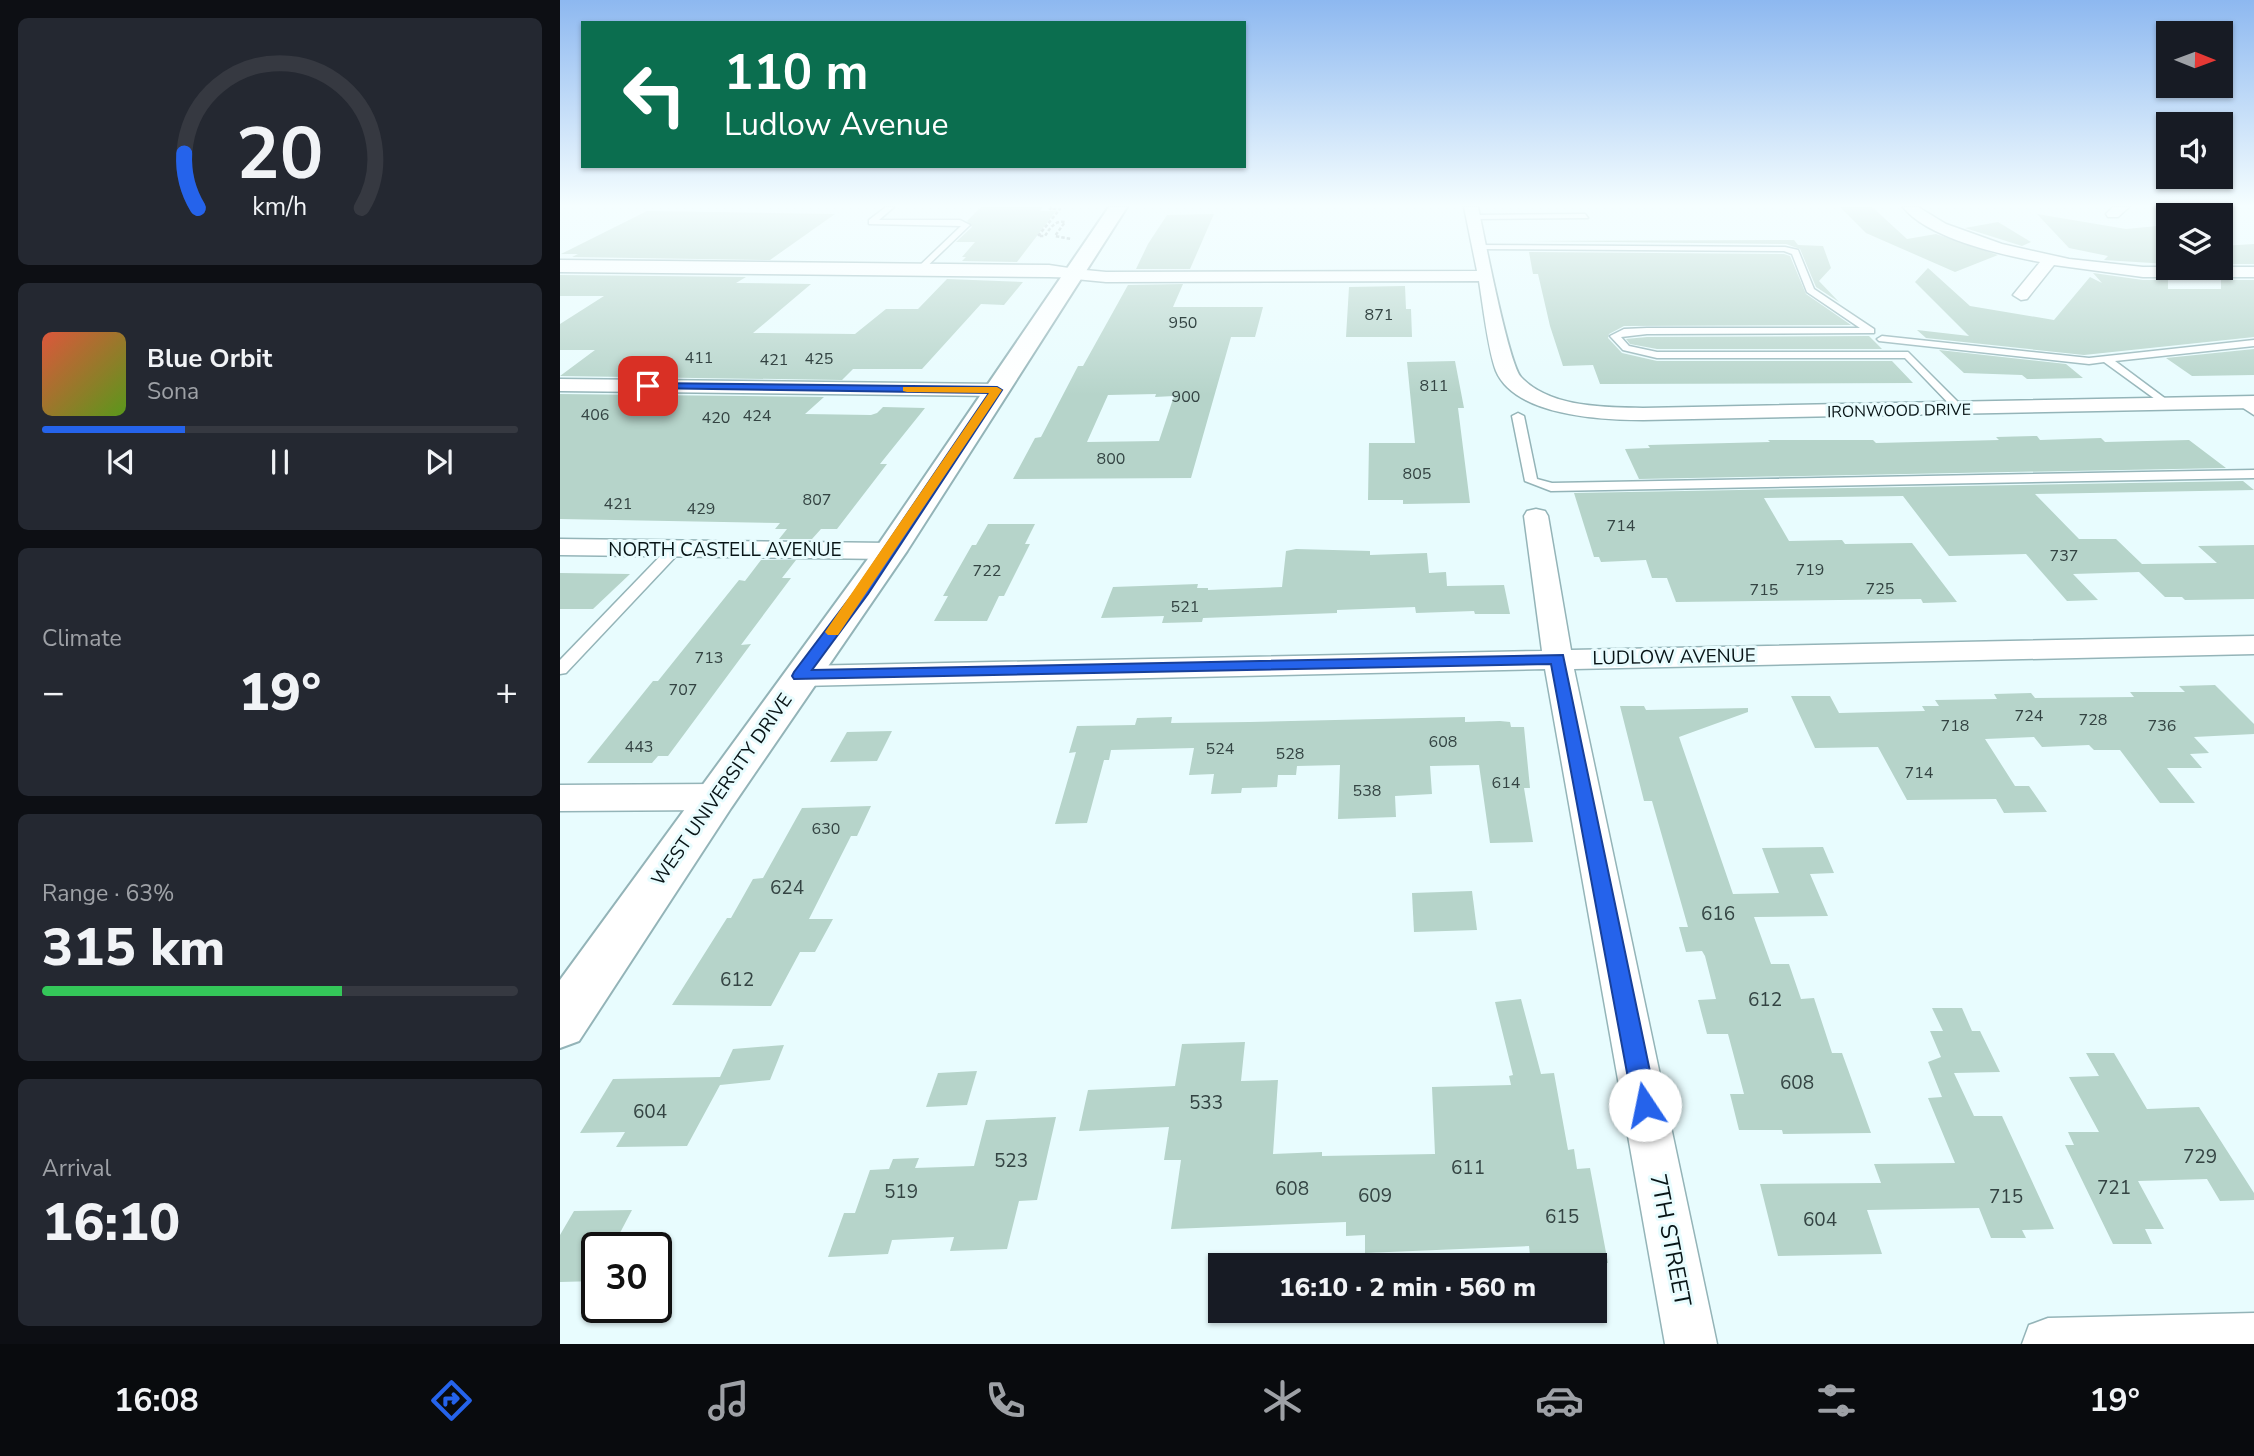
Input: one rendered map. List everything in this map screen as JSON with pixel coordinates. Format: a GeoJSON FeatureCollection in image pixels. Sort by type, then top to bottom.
{"type":"FeatureCollection","features":[{"type":"Feature","properties":{"kind":"main road","name":"WEST UNIVERSITY DRIVE"},"geometry":{"type":"LineString","coordinates":[[560,1024],[715,797],[890,551],[1078,270]]}},
{"type":"Feature","properties":{"kind":"street"},"geometry":{"type":"LineString","coordinates":[[827,270],[1075,274],[1106,277],[1486,276]]}},
{"type":"Feature","properties":{"kind":"street","name":"IRONWOOD DRIVE"},"geometry":{"type":"LineString","coordinates":[[1484,270],[1506,371],[1517,384],[1546,400],[1584,410],[1619,414],[2165,404],[2250,405]]}},
{"type":"Feature","properties":{"kind":"street"},"geometry":{"type":"LineString","coordinates":[[2021,295],[2041,270]]}},
{"type":"Feature","properties":{"kind":"street"},"geometry":{"type":"LineString","coordinates":[[2122,270],[2173,274],[2254,272]]}},
{"type":"Feature","properties":{"kind":"street"},"geometry":{"type":"LineString","coordinates":[[560,385],[997,390]]}},
{"type":"Feature","properties":{"kind":"street","name":"7TH STREET"},"geometry":{"type":"LineString","coordinates":[[1536,516],[1558,659],[1691,1344]]}},
{"type":"Feature","properties":{"kind":"street","name":"NORTH CASTELL AVENUE"},"geometry":{"type":"LineString","coordinates":[[560,547],[890,551]]}},
{"type":"Feature","properties":{"kind":"street","name":"LUDLOW AVENUE"},"geometry":{"type":"LineString","coordinates":[[800,676],[2254,645]]}},
{"type":"Feature","properties":{"kind":"street"},"geometry":{"type":"LineString","coordinates":[[560,798],[715,797]]}},
{"type":"Feature","properties":{"kind":"street"},"geometry":{"type":"LineString","coordinates":[[2048,1344],[2254,1339]]}},
{"type":"Feature","properties":{"kind":"lane"},"geometry":{"type":"LineString","coordinates":[[1802,270],[1810,290],[1908,355],[1960,409]]}},
{"type":"Feature","properties":{"kind":"lane"},"geometry":{"type":"LineString","coordinates":[[1871,331],[1647,331],[1615,336],[1626,348],[1657,355],[1908,355]]}},
{"type":"Feature","properties":{"kind":"lane"},"geometry":{"type":"LineString","coordinates":[[1882,339],[2088,361],[2254,342]]}},
{"type":"Feature","properties":{"kind":"lane"},"geometry":{"type":"LineString","coordinates":[[2106,359],[2165,404]]}},
{"type":"Feature","properties":{"kind":"lane"},"geometry":{"type":"LineString","coordinates":[[1518,416],[1531,481],[1551,487],[2254,474]]}},
{"type":"Feature","properties":{"kind":"lane"},"geometry":{"type":"LineString","coordinates":[[562,664],[674,550]]}},
{"type":"Feature","properties":{"kind":"building"},"geometry":{"type":"Polygon","coordinates":[[[1532,270],[1796,270],[1806,294],[1851,325],[1624,326],[1609,334],[1608,338],[1622,353],[1657,361],[1892,361],[1913,383],[1600,384],[1593,365],[1563,366],[1538,274],[1533,274],[1532,270]]]}},
{"type":"Feature","properties":{"kind":"building"},"geometry":{"type":"Polygon","coordinates":[[[1809,270],[1829,270],[1819,281],[1839,302],[1816,287],[1809,270]]]}},
{"type":"Feature","properties":{"kind":"building"},"geometry":{"type":"Polygon","coordinates":[[[1926,270],[1930,270],[1970,306],[2054,320],[2090,277],[2102,283],[2093,273],[2143,280],[2168,280],[2168,289],[2221,289],[2221,280],[2254,280],[2254,337],[2084,355],[1926,338],[1917,330],[1969,336],[1915,282],[1926,270]]]}},
{"type":"Feature","properties":{"kind":"building"},"geometry":{"type":"Polygon","coordinates":[[[560,275],[746,277],[736,283],[811,284],[753,333],[855,334],[886,309],[918,309],[947,279],[1023,282],[1004,305],[981,304],[922,369],[853,369],[842,380],[560,376],[595,350],[560,350],[560,324],[604,296],[560,296],[560,275]]]}},
{"type":"Feature","properties":{"kind":"building"},"geometry":{"type":"Polygon","coordinates":[[[1183,284],[1173,307],[1263,307],[1255,337],[1231,337],[1191,478],[1013,479],[1035,438],[1041,437],[1078,366],[1083,366],[1128,285],[1183,284]],[[1156,394],[1108,395],[1087,442],[1159,441],[1174,396],[1155,397],[1156,394]]]}},
{"type":"Feature","properties":{"kind":"building"},"geometry":{"type":"Polygon","coordinates":[[[1405,286],[1406,309],[1411,309],[1412,337],[1346,337],[1349,287],[1405,286]]]}},
{"type":"Feature","properties":{"kind":"building"},"geometry":{"type":"Polygon","coordinates":[[[1869,336],[1882,349],[1657,349],[1630,344],[1626,339],[1647,337],[1869,336]]]}},
{"type":"Feature","properties":{"kind":"building"},"geometry":{"type":"Polygon","coordinates":[[[2254,349],[2254,375],[2192,376],[2166,358],[2254,349]]]}},
{"type":"Feature","properties":{"kind":"building"},"geometry":{"type":"Polygon","coordinates":[[[1939,350],[2066,364],[2083,378],[2027,379],[2022,375],[1964,373],[1939,350]]]}},
{"type":"Feature","properties":{"kind":"building"},"geometry":{"type":"Polygon","coordinates":[[[1455,361],[1464,408],[1458,408],[1470,503],[1403,504],[1403,500],[1368,500],[1369,443],[1415,443],[1407,362],[1455,361]]]}},
{"type":"Feature","properties":{"kind":"building"},"geometry":{"type":"Polygon","coordinates":[[[560,394],[824,397],[805,414],[871,415],[883,407],[925,408],[880,464],[887,464],[837,529],[821,529],[812,539],[779,539],[787,529],[775,529],[780,523],[560,519],[560,394]]]}},
{"type":"Feature","properties":{"kind":"building"},"geometry":{"type":"Polygon","coordinates":[[[2037,436],[2040,440],[2101,438],[2105,442],[2189,440],[2226,468],[1639,479],[1625,449],[1650,448],[1648,445],[1770,442],[1768,440],[1873,440],[1876,443],[1999,440],[1996,437],[2037,436]]]}},
{"type":"Feature","properties":{"kind":"building"},"geometry":{"type":"Polygon","coordinates":[[[2243,481],[2254,490],[2035,494],[2079,539],[2116,539],[2142,564],[2217,563],[2198,546],[2254,545],[2254,599],[2185,600],[2182,597],[2165,597],[2139,572],[2073,574],[2098,600],[2067,601],[2026,554],[1949,556],[1903,496],[1764,498],[1789,541],[1912,543],[1957,602],[1923,603],[1921,599],[1676,602],[1667,578],[1652,578],[1646,560],[1601,562],[1599,557],[1594,557],[1574,493],[2243,481]]]}},
{"type":"Feature","properties":{"kind":"building"},"geometry":{"type":"Polygon","coordinates":[[[988,524],[1035,524],[1025,544],[1030,544],[1004,596],[999,596],[987,621],[934,621],[948,596],[943,596],[972,545],[976,545],[988,524]]]}},
{"type":"Feature","properties":{"kind":"building"},"geometry":{"type":"Polygon","coordinates":[[[1286,551],[1370,551],[1370,555],[1427,553],[1429,573],[1446,572],[1447,586],[1504,585],[1510,614],[1475,614],[1474,611],[1416,613],[1415,607],[1203,618],[1202,622],[1162,623],[1164,616],[1101,618],[1113,587],[1198,584],[1197,588],[1208,590],[1282,587],[1286,551]]]}},
{"type":"Feature","properties":{"kind":"building"},"geometry":{"type":"Polygon","coordinates":[[[761,560],[796,560],[782,578],[791,578],[741,645],[751,644],[668,756],[658,756],[652,763],[587,763],[653,681],[658,681],[739,580],[745,581],[761,560]]]}},
{"type":"Feature","properties":{"kind":"building"},"geometry":{"type":"Polygon","coordinates":[[[560,573],[630,574],[593,609],[560,609],[560,573]]]}},
{"type":"Feature","properties":{"kind":"building"},"geometry":{"type":"Polygon","coordinates":[[[2215,685],[2254,724],[2254,734],[2194,737],[2209,753],[2190,754],[2202,768],[2167,768],[2195,803],[2160,803],[2120,750],[2094,750],[2089,745],[2042,747],[2034,737],[1985,739],[2015,786],[2029,786],[2047,812],[2004,813],[1996,799],[1907,800],[1878,747],[1815,748],[1791,696],[1830,696],[1839,713],[1925,711],[1922,706],[1939,706],[1935,700],[1997,699],[1994,694],[2031,693],[2035,698],[2134,697],[2130,692],[2185,692],[2179,686],[2215,685]]]}},
{"type":"Feature","properties":{"kind":"building"},"geometry":{"type":"Polygon","coordinates":[[[1620,706],[1644,706],[1646,710],[1748,708],[1748,712],[1679,737],[1733,894],[1779,893],[1762,848],[1823,847],[1834,873],[1810,874],[1828,916],[1754,917],[1771,964],[1789,964],[1801,999],[1814,998],[1832,1053],[1842,1053],[1871,1133],[1783,1134],[1782,1130],[1739,1130],[1730,1094],[1744,1094],[1728,1034],[1707,1034],[1698,1000],[1716,999],[1705,956],[1702,951],[1686,952],[1679,927],[1688,927],[1652,801],[1644,801],[1620,706]]]}},
{"type":"Feature","properties":{"kind":"building"},"geometry":{"type":"Polygon","coordinates":[[[1172,717],[1171,723],[1465,717],[1465,722],[1510,722],[1511,727],[1524,727],[1530,788],[1524,788],[1533,842],[1490,843],[1479,765],[1430,766],[1432,794],[1395,796],[1396,817],[1338,819],[1340,765],[1297,766],[1296,775],[1278,775],[1277,787],[1242,788],[1241,793],[1211,794],[1214,774],[1189,775],[1194,748],[1111,750],[1109,760],[1104,760],[1087,823],[1055,824],[1076,752],[1069,753],[1077,726],[1135,725],[1137,718],[1172,717]]]}},
{"type":"Feature","properties":{"kind":"building"},"geometry":{"type":"Polygon","coordinates":[[[892,731],[877,761],[830,762],[847,732],[892,731]]]}},
{"type":"Feature","properties":{"kind":"building"},"geometry":{"type":"Polygon","coordinates":[[[871,806],[857,836],[851,836],[809,919],[833,919],[815,952],[800,952],[771,1006],[672,1005],[727,918],[731,918],[753,879],[763,878],[802,808],[871,806]]]}},
{"type":"Feature","properties":{"kind":"building"},"geometry":{"type":"Polygon","coordinates":[[[1472,891],[1477,930],[1414,932],[1412,893],[1472,891]]]}},
{"type":"Feature","properties":{"kind":"building"},"geometry":{"type":"Polygon","coordinates":[[[1521,999],[1541,1074],[1554,1073],[1568,1150],[1574,1149],[1577,1169],[1590,1168],[1606,1253],[1530,1253],[1529,1246],[1365,1253],[1365,1235],[1346,1236],[1346,1222],[1171,1229],[1181,1160],[1164,1160],[1169,1127],[1079,1131],[1088,1090],[1175,1086],[1182,1044],[1245,1042],[1241,1081],[1278,1080],[1273,1154],[1435,1154],[1432,1087],[1511,1085],[1509,1076],[1513,1075],[1495,1002],[1521,999]]]}},
{"type":"Feature","properties":{"kind":"building"},"geometry":{"type":"Polygon","coordinates":[[[1932,1008],[1962,1008],[1972,1031],[1980,1031],[2000,1072],[1954,1073],[1974,1116],[2002,1116],[2054,1229],[2022,1230],[2026,1238],[1991,1238],[1979,1208],[1867,1210],[1882,1254],[1778,1256],[1760,1184],[1881,1183],[1874,1164],[1955,1163],[1928,1098],[1942,1097],[1928,1062],[1941,1057],[1930,1031],[1943,1031],[1932,1008]]]}},
{"type":"Feature","properties":{"kind":"building"},"geometry":{"type":"Polygon","coordinates":[[[784,1045],[770,1080],[720,1085],[687,1146],[616,1147],[625,1132],[580,1133],[613,1079],[720,1077],[733,1049],[784,1045]]]}},
{"type":"Feature","properties":{"kind":"building"},"geometry":{"type":"Polygon","coordinates":[[[2086,1053],[2114,1053],[2147,1109],[2199,1107],[2254,1193],[2254,1200],[2220,1201],[2207,1179],[2138,1181],[2164,1229],[2145,1229],[2152,1244],[2113,1244],[2065,1145],[2074,1145],[2068,1132],[2099,1132],[2069,1077],[2099,1076],[2086,1053]]]}},
{"type":"Feature","properties":{"kind":"building"},"geometry":{"type":"Polygon","coordinates":[[[977,1071],[967,1105],[926,1107],[938,1073],[977,1071]]]}},
{"type":"Feature","properties":{"kind":"building"},"geometry":{"type":"Polygon","coordinates":[[[1056,1117],[1037,1200],[1019,1201],[1007,1249],[950,1251],[954,1237],[892,1240],[888,1254],[828,1257],[844,1213],[855,1213],[870,1170],[889,1169],[893,1159],[919,1158],[915,1168],[974,1166],[986,1120],[1056,1117]]]}},
{"type":"Feature","properties":{"kind":"building"},"geometry":{"type":"Polygon","coordinates":[[[632,1210],[620,1232],[581,1232],[581,1281],[560,1282],[560,1235],[574,1211],[632,1210]]]}},
{"type":"Feature","properties":{"kind":"slow traffic"},"geometry":{"type":"LineString","coordinates":[[833,632],[997,390],[907,389]]}},
{"type":"Feature","properties":{"kind":"route"},"geometry":{"type":"LineString","coordinates":[[648,386],[997,390],[861,594],[800,676],[1558,659],[1645,1105]]}}]}
